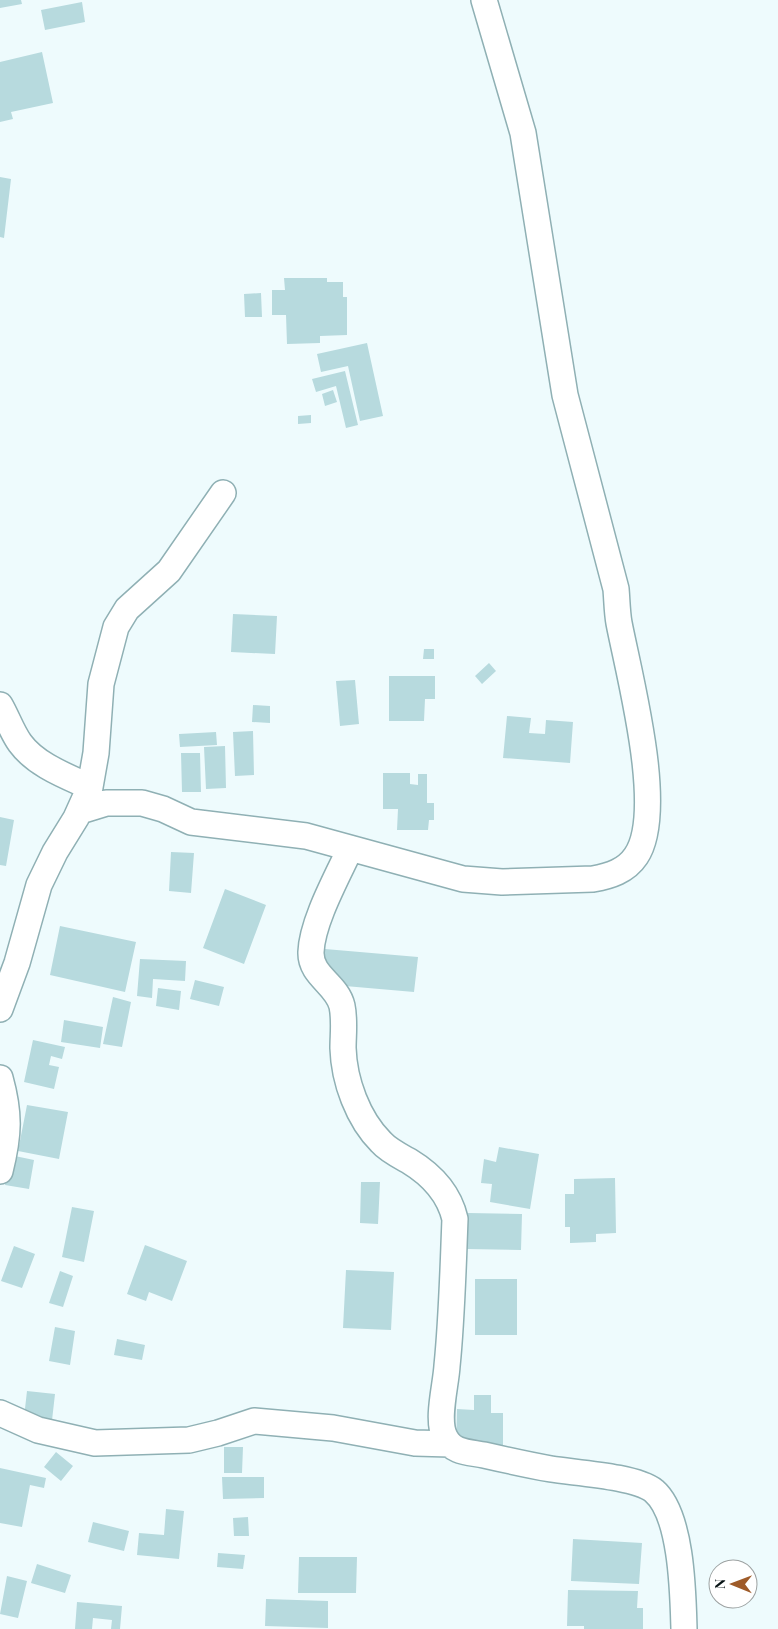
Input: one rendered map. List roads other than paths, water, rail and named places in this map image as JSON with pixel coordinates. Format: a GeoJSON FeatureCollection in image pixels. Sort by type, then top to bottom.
{"type":"FeatureCollection","features":[{"type":"Feature","properties":{"kind":"street"},"geometry":{"type":"LineString","coordinates":[[80,812],[106,803],[142,803],[163,809],[191,822],[214,826],[286,832],[418,865],[463,879],[502,882],[593,879],[607,877],[628,865],[636,856],[646,834],[644,757],[637,706],[619,622],[616,589],[565,395],[523,134],[484,0]]}},
{"type":"Feature","properties":{"kind":"street"},"geometry":{"type":"LineString","coordinates":[[0,1009],[17,963],[39,885],[55,852],[80,812],[90,787],[96,753],[101,684],[116,627],[127,609],[169,571],[223,493]]}},
{"type":"Feature","properties":{"kind":"street"},"geometry":{"type":"LineString","coordinates":[[0,704],[20,742],[30,754],[43,763],[90,787]]}},
{"type":"Feature","properties":{"kind":"street"},"geometry":{"type":"LineString","coordinates":[[350,849],[323,910],[311,949],[312,964],[315,970],[336,992],[342,1007],[343,1050],[348,1080],[356,1105],[381,1143],[420,1168],[437,1184],[452,1204],[455,1219],[448,1366],[443,1404],[443,1431],[450,1444],[458,1450],[524,1465],[605,1476],[653,1491],[664,1504],[675,1534],[682,1579],[684,1629]]}},
{"type":"Feature","properties":{"kind":"street"},"geometry":{"type":"LineString","coordinates":[[0,1078],[7,1102],[4,1122],[7,1141],[0,1171]]}},
{"type":"Feature","properties":{"kind":"street"},"geometry":{"type":"LineString","coordinates":[[0,1413],[38,1430],[95,1443],[189,1440],[218,1433],[254,1420],[333,1428],[415,1443],[450,1444]]}}]}
